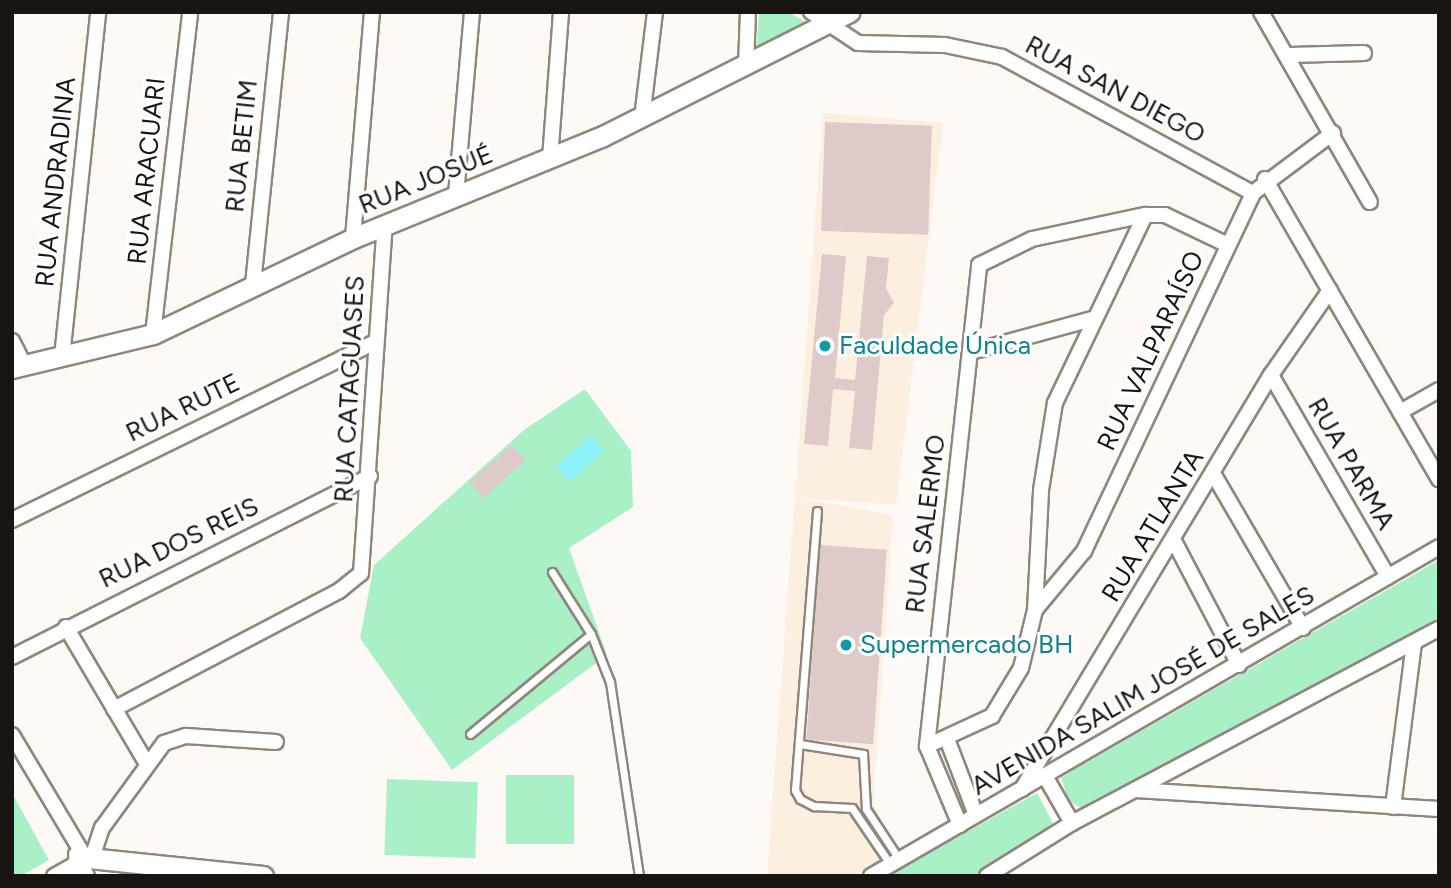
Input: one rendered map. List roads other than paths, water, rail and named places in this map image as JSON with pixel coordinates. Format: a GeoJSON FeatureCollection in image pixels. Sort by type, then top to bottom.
{"type":"FeatureCollection","features":[{"type":"Feature","properties":{"kind":"street","name":"RUA ANDRADINA"},"geometry":{"type":"LineString","coordinates":[[62,357],[98,12]]}},
{"type":"Feature","properties":{"kind":"street","name":"RUA ARACUARI"},"geometry":{"type":"LineString","coordinates":[[153,334],[190,12]]}},
{"type":"Feature","properties":{"kind":"street","name":"RUA BETIM"},"geometry":{"type":"LineString","coordinates":[[253,285],[281,12]]}},
{"type":"Feature","properties":{"kind":"street","name":"RUA CATAGUASES"},"geometry":{"type":"LineString","coordinates":[[352,238],[372,12]]}},
{"type":"Feature","properties":{"kind":"street"},"geometry":{"type":"LineString","coordinates":[[456,195],[472,12]]}},
{"type":"Feature","properties":{"kind":"street"},"geometry":{"type":"LineString","coordinates":[[550,159],[561,12]]}},
{"type":"Feature","properties":{"kind":"street"},"geometry":{"type":"LineString","coordinates":[[642,118],[655,12]]}},
{"type":"Feature","properties":{"kind":"street"},"geometry":{"type":"LineString","coordinates":[[746,66],[748,12]]}},
{"type":"Feature","properties":{"kind":"street","name":"RUA SAN DIEGO"},"geometry":{"type":"LineString","coordinates":[[811,12],[830,17],[858,43],[946,45],[1002,57],[1253,193]]}},
{"type":"Feature","properties":{"kind":"street","name":"RUA JOSUÉ"},"geometry":{"type":"LineString","coordinates":[[18,366],[153,334],[352,238],[550,159],[642,118],[746,66],[830,17],[849,12]]}},
{"type":"Feature","properties":{"kind":"street"},"geometry":{"type":"LineString","coordinates":[[1261,12],[1273,19],[1370,202]]}},
{"type":"Feature","properties":{"kind":"street"},"geometry":{"type":"LineString","coordinates":[[1290,55],[1364,53]]}},
{"type":"Feature","properties":{"kind":"street","name":"RUA VALPARAÍSO"},"geometry":{"type":"LineString","coordinates":[[1035,610],[1084,551],[1253,193],[1265,179],[1333,132]]}},
{"type":"Feature","properties":{"kind":"street"},"geometry":{"type":"LineString","coordinates":[[1265,179],[1439,479]]}},
{"type":"Feature","properties":{"kind":"street"},"geometry":{"type":"LineString","coordinates":[[927,746],[992,716],[1007,698],[1021,668],[1035,610],[1048,430],[1055,403],[1092,319],[1145,215],[1165,215],[1185,222],[1228,245]]}},
{"type":"Feature","properties":{"kind":"street","name":"RUA SALERMO"},"geometry":{"type":"LineString","coordinates":[[960,825],[927,746],[979,265],[1032,239],[1145,215]]}},
{"type":"Feature","properties":{"kind":"street","name":"RUA CATAGUASES"},"geometry":{"type":"LineString","coordinates":[[114,709],[338,592],[356,580],[365,555],[385,225]]}},
{"type":"Feature","properties":{"kind":"street","name":"RUA ATLANTA"},"geometry":{"type":"LineString","coordinates":[[1021,790],[1214,475],[1271,375],[1330,290]]}},
{"type":"Feature","properties":{"kind":"street"},"geometry":{"type":"LineString","coordinates":[[971,352],[1092,319]]}},
{"type":"Feature","properties":{"kind":"street"},"geometry":{"type":"LineString","coordinates":[[12,341],[18,366]]}},
{"type":"Feature","properties":{"kind":"street","name":"RUA RUTE"},"geometry":{"type":"LineString","coordinates":[[12,520],[376,341]]}},
{"type":"Feature","properties":{"kind":"street","name":"RUA PARMA"},"geometry":{"type":"LineString","coordinates":[[1271,375],[1388,577]]}},
{"type":"Feature","properties":{"kind":"street"},"geometry":{"type":"LineString","coordinates":[[1400,412],[1439,390]]}},
{"type":"Feature","properties":{"kind":"street"},"geometry":{"type":"LineString","coordinates":[[1214,475],[1303,628]]}},
{"type":"Feature","properties":{"kind":"street","name":"RUA DOS REIS"},"geometry":{"type":"LineString","coordinates":[[12,657],[66,627],[369,476]]}},
{"type":"Feature","properties":{"kind":"street"},"geometry":{"type":"LineString","coordinates":[[1174,541],[1239,665]]}},
{"type":"Feature","properties":{"kind":"street","name":"AVENIDA SALIM JOSÉ DE SALES"},"geometry":{"type":"LineString","coordinates":[[871,876],[1439,547]]}},
{"type":"Feature","properties":{"kind":"street"},"geometry":{"type":"LineString","coordinates":[[66,627],[147,764]]}},
{"type":"Feature","properties":{"kind":"street"},"geometry":{"type":"LineString","coordinates":[[987,876],[1072,823],[1439,629]]}},
{"type":"Feature","properties":{"kind":"street"},"geometry":{"type":"LineString","coordinates":[[1393,807],[1414,643]]}},
{"type":"Feature","properties":{"kind":"street"},"geometry":{"type":"LineString","coordinates":[[12,735],[85,864]]}},
{"type":"Feature","properties":{"kind":"street"},"geometry":{"type":"LineString","coordinates":[[85,864],[96,838],[156,750],[172,738],[275,742]]}},
{"type":"Feature","properties":{"kind":"street"},"geometry":{"type":"LineString","coordinates":[[947,739],[976,815]]}},
{"type":"Feature","properties":{"kind":"street"},"geometry":{"type":"LineString","coordinates":[[1045,776],[1072,823]]}},
{"type":"Feature","properties":{"kind":"street"},"geometry":{"type":"LineString","coordinates":[[1134,790],[1439,809]]}},
{"type":"Feature","properties":{"kind":"street"},"geometry":{"type":"LineString","coordinates":[[54,876],[85,864],[263,876]]}},
{"type":"Feature","properties":{"kind":"lane"},"geometry":{"type":"LineString","coordinates":[[817,511],[796,796],[814,806],[852,808],[894,861]]}},
{"type":"Feature","properties":{"kind":"lane"},"geometry":{"type":"LineString","coordinates":[[552,572],[592,634],[610,682],[639,876]]}},
{"type":"Feature","properties":{"kind":"lane"},"geometry":{"type":"LineString","coordinates":[[470,734],[592,634]]}},
{"type":"Feature","properties":{"kind":"lane"},"geometry":{"type":"LineString","coordinates":[[800,744],[863,754],[866,808],[894,861]]}},
{"type":"Feature","properties":{"kind":"water"},"geometry":{"type":"Polygon","coordinates":[[[591,436],[604,451],[569,481],[556,466],[591,436]]]}},
{"type":"Feature","properties":{"kind":"place","name":"Faculdade Única"},"geometry":{"type":"Point","coordinates":[825,346]}},
{"type":"Feature","properties":{"kind":"place","name":"Supermercado BH"},"geometry":{"type":"Point","coordinates":[846,645]}}]}
